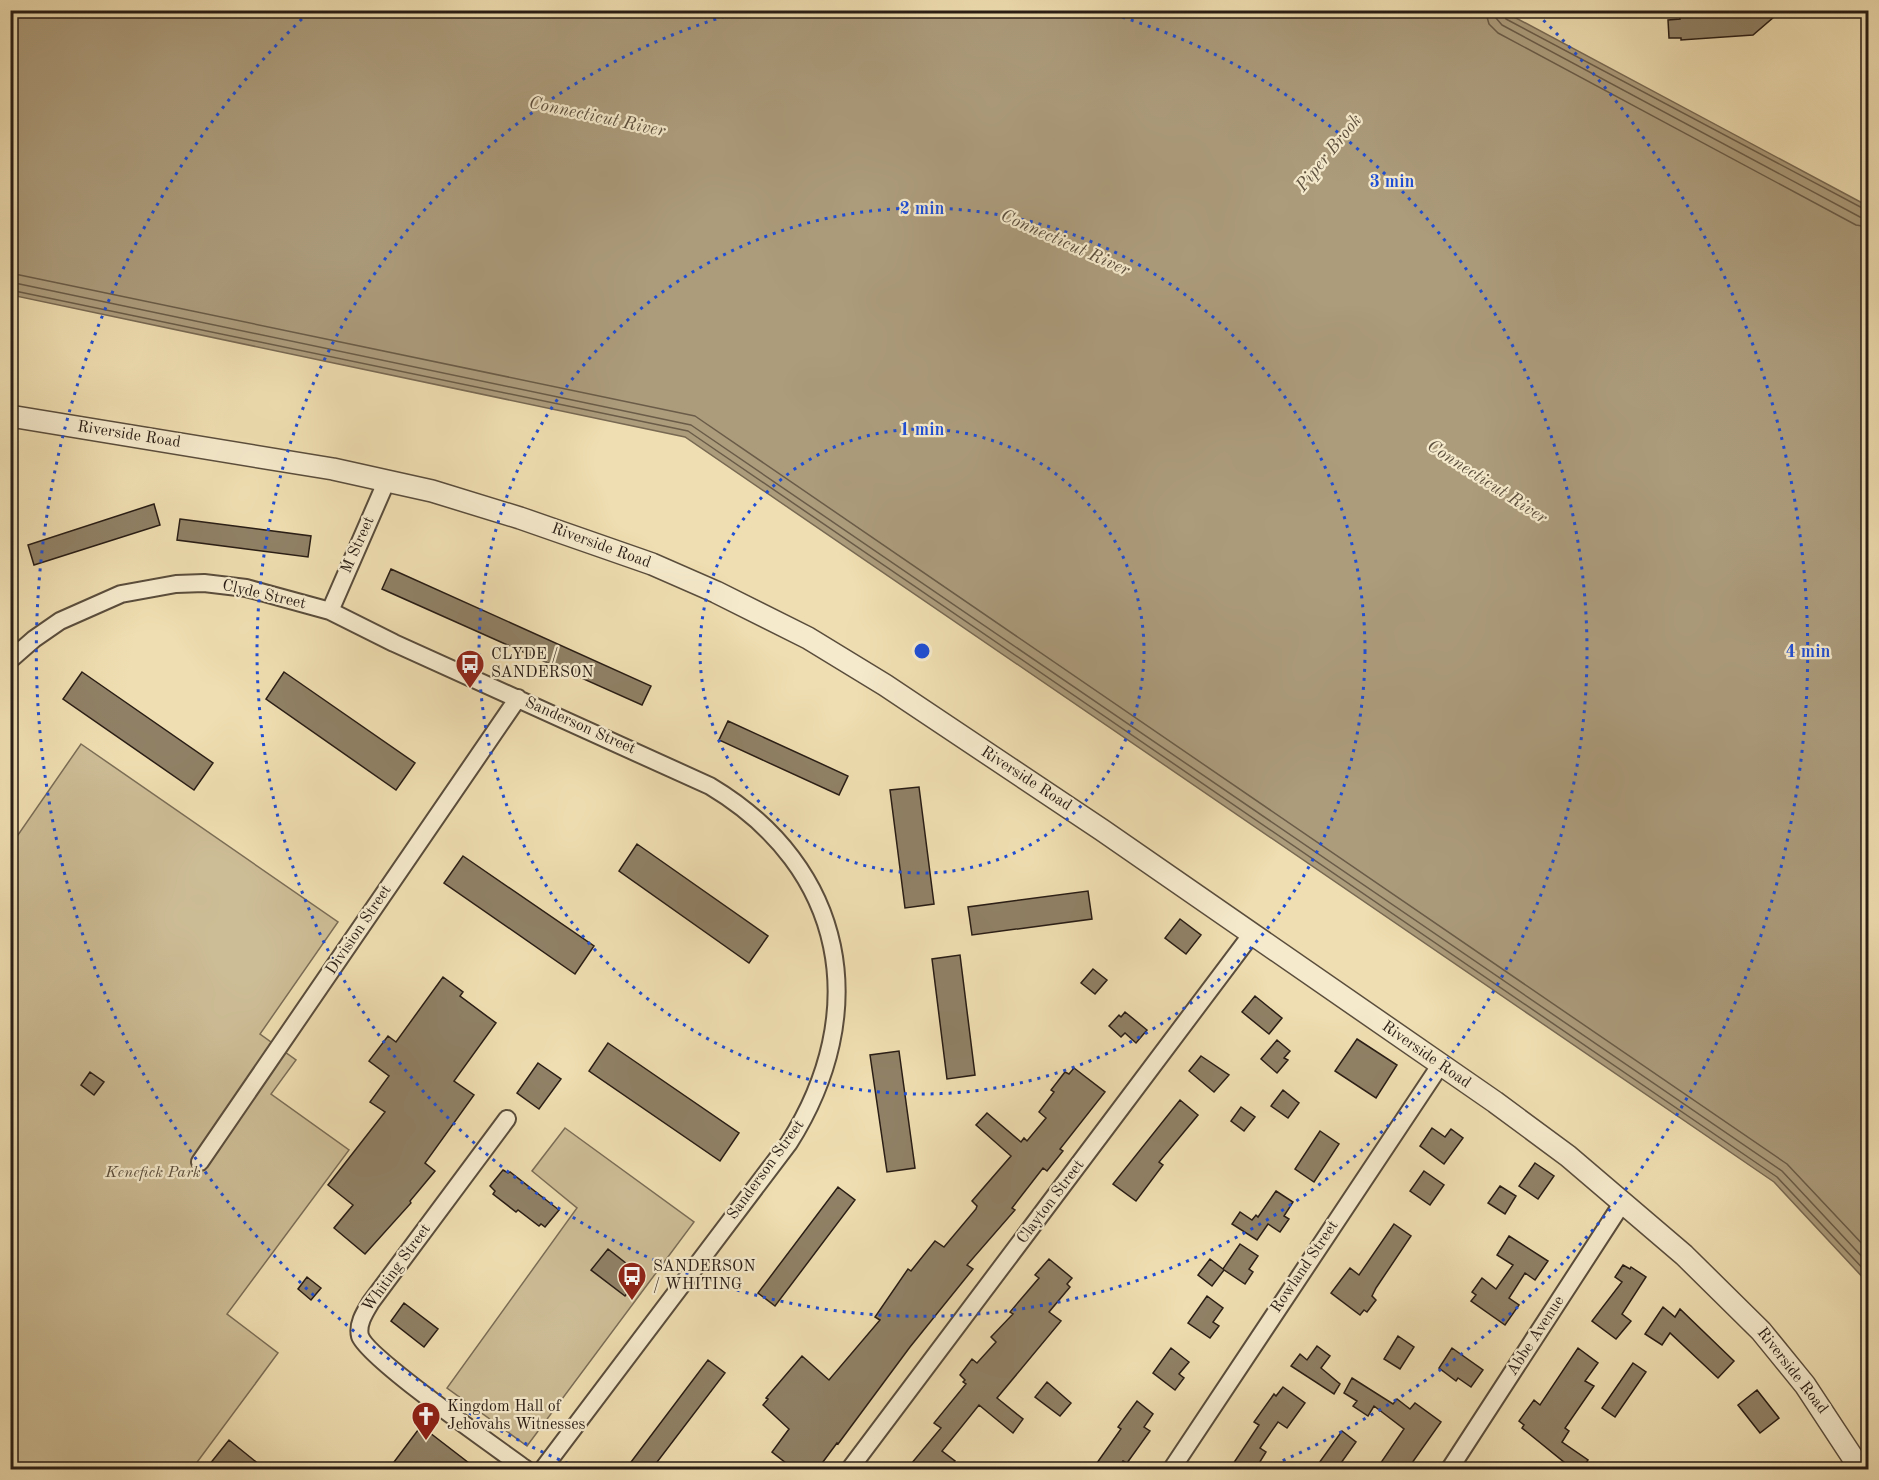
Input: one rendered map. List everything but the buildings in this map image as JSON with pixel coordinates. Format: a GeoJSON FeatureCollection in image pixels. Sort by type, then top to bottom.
{"type":"FeatureCollection","features":[{"type":"Feature","properties":{"kind":"street","name":"Riverside Road"},"geometry":{"type":"LineString","coordinates":[[10,416],[387,480],[520,518],[641,560],[716,592],[808,638],[885,684],[1102,830],[1568,1156],[1683,1255],[1761,1331],[1805,1385],[1861,1470]]}},
{"type":"Feature","properties":{"kind":"street","name":"M Street"},"geometry":{"type":"LineString","coordinates":[[330,610],[387,480]]}},
{"type":"Feature","properties":{"kind":"street","name":"Clyde Street"},"geometry":{"type":"LineString","coordinates":[[10,660],[47,630],[80,610],[121,594],[148,588],[204,583],[235,587],[330,610],[518,698]]}},
{"type":"Feature","properties":{"kind":"street","name":"Division Street"},"geometry":{"type":"LineString","coordinates":[[200,1162],[518,698]]}},
{"type":"Feature","properties":{"kind":"street","name":"Sanderson Street"},"geometry":{"type":"LineString","coordinates":[[518,698],[700,781],[729,797],[757,820],[790,855],[820,905],[834,956],[837,999],[831,1049],[825,1073],[804,1120],[543,1470]]}},
{"type":"Feature","properties":{"kind":"street","name":"Clayton Street"},"geometry":{"type":"LineString","coordinates":[[849,1470],[1251,935]]}},
{"type":"Feature","properties":{"kind":"street","name":"Rowland Street"},"geometry":{"type":"LineString","coordinates":[[1171,1470],[1441,1065]]}},
{"type":"Feature","properties":{"kind":"street","name":"Whiting Street"},"geometry":{"type":"LineString","coordinates":[[507,1119],[371,1302],[359,1330],[364,1343],[391,1368],[526,1470]]}},
{"type":"Feature","properties":{"kind":"street","name":"Abbe Avenue"},"geometry":{"type":"LineString","coordinates":[[1449,1470],[1623,1202]]}},
{"type":"Feature","properties":{"kind":"green space","name":"Kenefick Park"},"geometry":{"type":"Polygon","coordinates":[[[81,744],[338,922],[260,1034],[296,1060],[271,1094],[349,1150],[227,1314],[278,1353],[192,1469],[11,1470],[11,845],[81,744]]]}},
{"type":"Feature","properties":{"kind":"green space"},"geometry":{"type":"Polygon","coordinates":[[[565,1128],[694,1222],[527,1446],[447,1388],[577,1208],[532,1171],[565,1128]]]}},
{"type":"Feature","properties":{"kind":"water"},"geometry":{"type":"Polygon","coordinates":[[[11,10],[1503,11],[1868,206],[1868,1283],[1774,1182],[685,437],[11,295],[11,10]]]}},
{"type":"Feature","properties":{"kind":"place","name":"CLYDE / SANDERSON"},"geometry":{"type":"Point","coordinates":[470,690]}},
{"type":"Feature","properties":{"kind":"place","name":"SANDERSON / WHITING"},"geometry":{"type":"Point","coordinates":[632,1302]}},
{"type":"Feature","properties":{"kind":"place","name":"Kingdom Hall of Jehovahs Witnesses"},"geometry":{"type":"Point","coordinates":[426,1442]}},
{"type":"Feature","properties":{"kind":"water label","name":"Connecticut River"},"geometry":{"type":"Point","coordinates":[597,117]}},
{"type":"Feature","properties":{"kind":"water label","name":"Piper Brook"},"geometry":{"type":"Point","coordinates":[1329,153]}},
{"type":"Feature","properties":{"kind":"water label","name":"Connecticut River"},"geometry":{"type":"Point","coordinates":[1065,243]}},
{"type":"Feature","properties":{"kind":"water label","name":"Connecticut River"},"geometry":{"type":"Point","coordinates":[1487,482]}}]}
